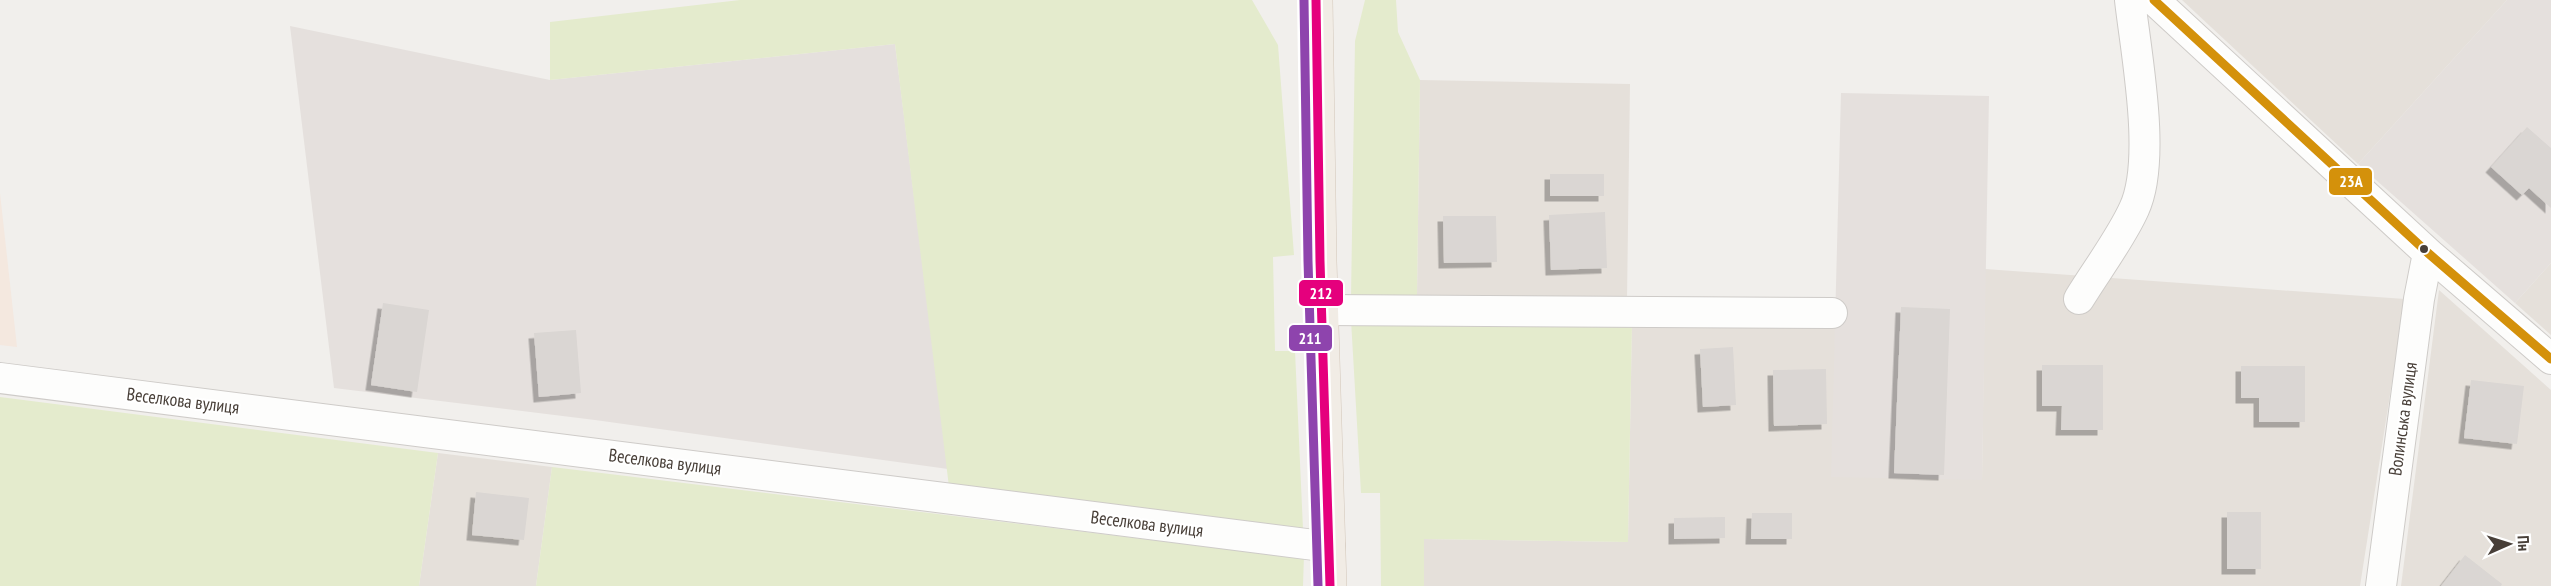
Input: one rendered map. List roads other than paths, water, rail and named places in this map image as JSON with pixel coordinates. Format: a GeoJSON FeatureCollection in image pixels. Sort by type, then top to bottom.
{"type":"FeatureCollection","features":[{"type":"Feature","properties":{"kind":"main road"},"geometry":{"type":"LineString","coordinates":[[1316,0],[1330,586]]}},
{"type":"Feature","properties":{"kind":"street"},"geometry":{"type":"LineString","coordinates":[[2079,299],[2135,208],[2143,172],[2145,128],[2130,0]]}},
{"type":"Feature","properties":{"kind":"street"},"geometry":{"type":"LineString","coordinates":[[2154,0],[2428,253],[2551,359]]}},
{"type":"Feature","properties":{"kind":"street","name":"Волинська вулиця"},"geometry":{"type":"LineString","coordinates":[[2381,586],[2428,253]]}},
{"type":"Feature","properties":{"kind":"street"},"geometry":{"type":"LineString","coordinates":[[1323,310],[1832,314]]}},
{"type":"Feature","properties":{"kind":"street","name":"Веселкова вулиця"},"geometry":{"type":"LineString","coordinates":[[0,378],[1330,547]]}}]}
